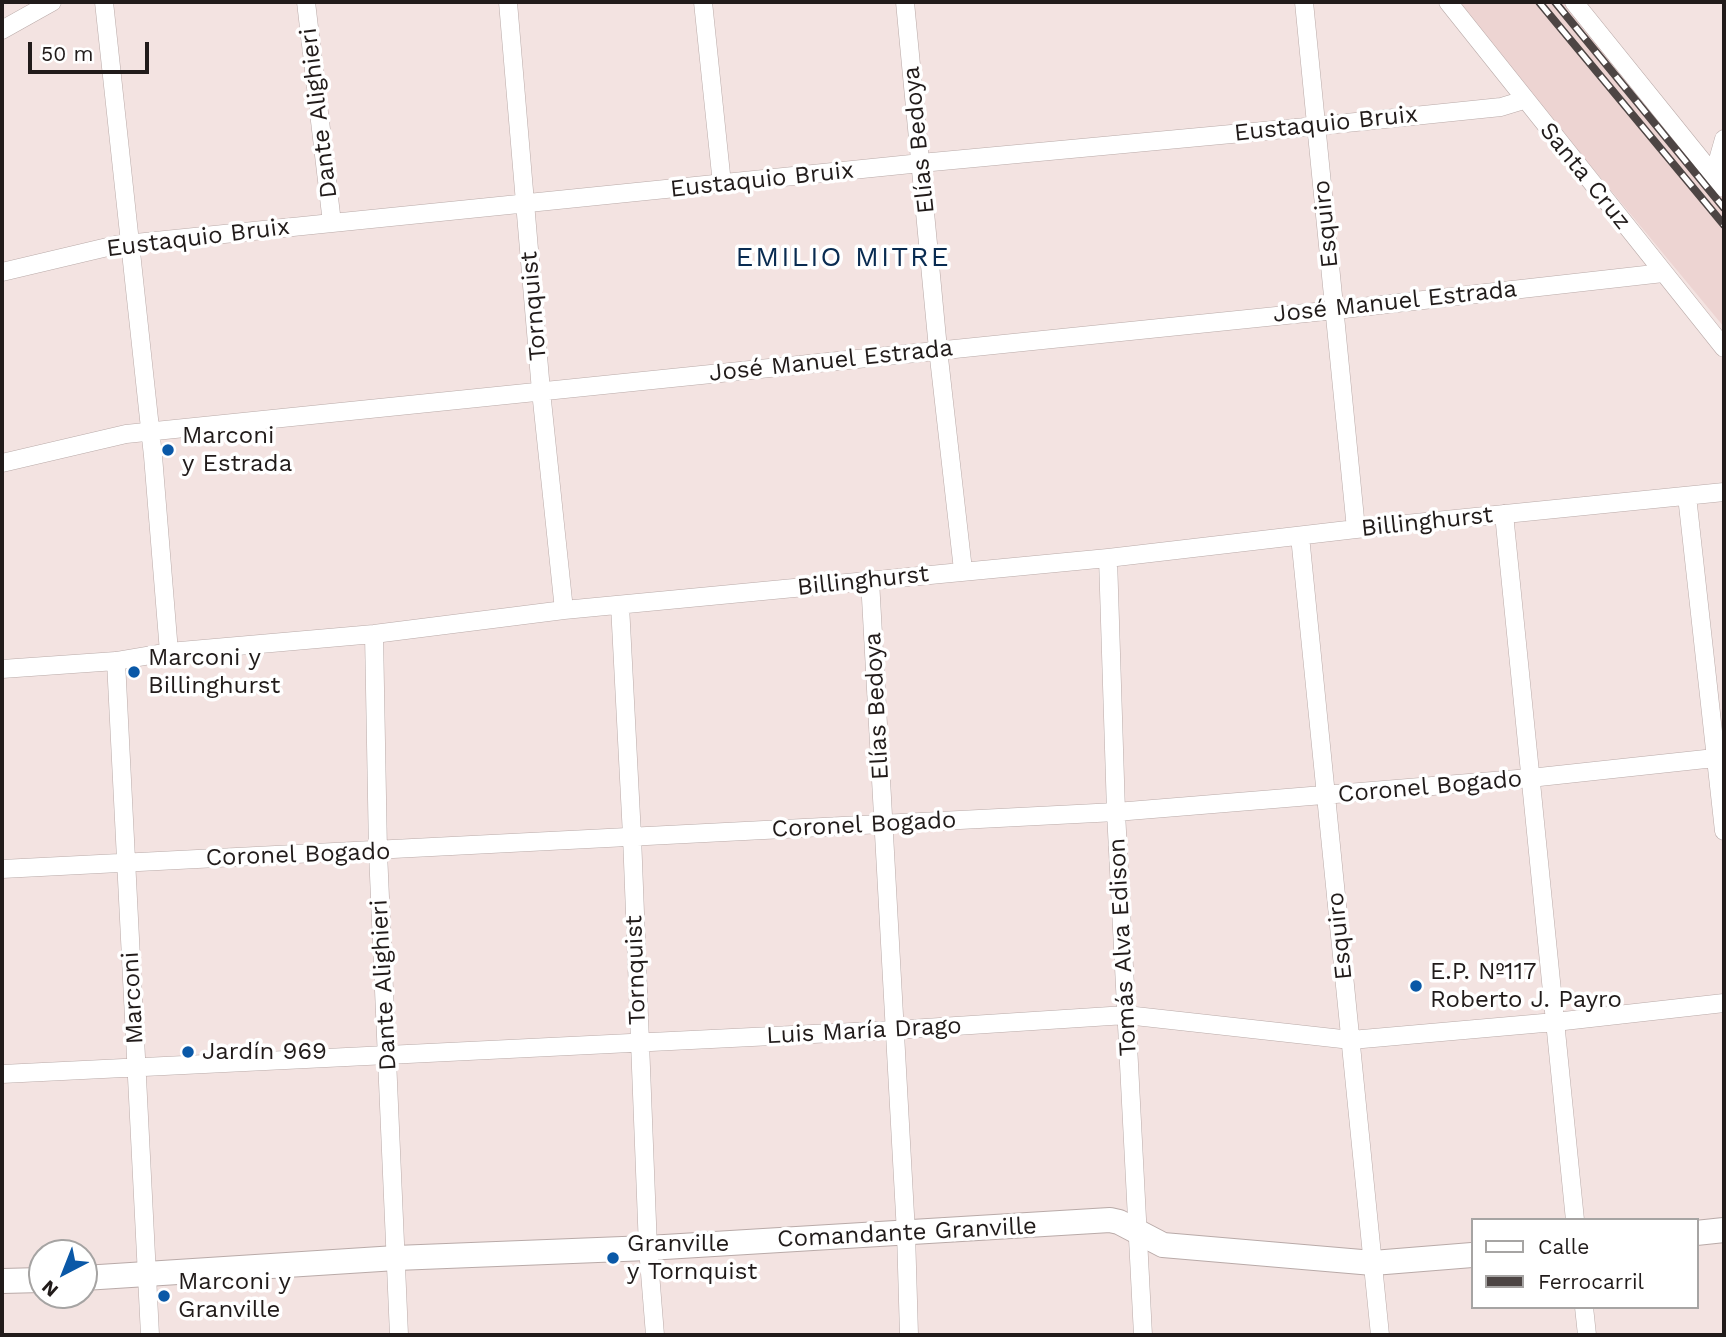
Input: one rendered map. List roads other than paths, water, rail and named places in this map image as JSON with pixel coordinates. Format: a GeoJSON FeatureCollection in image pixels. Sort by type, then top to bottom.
{"type":"FeatureCollection","features":[{"type":"Feature","properties":{"kind":"street"},"geometry":{"type":"LineString","coordinates":[[2,30],[52,2]]}},
{"type":"Feature","properties":{"kind":"street"},"geometry":{"type":"LineString","coordinates":[[104,2],[150,432],[169,652]]}},
{"type":"Feature","properties":{"kind":"street","name":"Dante Alighieri"},"geometry":{"type":"LineString","coordinates":[[306,2],[332,223]]}},
{"type":"Feature","properties":{"kind":"street","name":"Tornquist"},"geometry":{"type":"LineString","coordinates":[[508,2],[541,391],[565,610]]}},
{"type":"Feature","properties":{"kind":"street"},"geometry":{"type":"LineString","coordinates":[[703,2],[722,184]]}},
{"type":"Feature","properties":{"kind":"street","name":"Elías Bedoya"},"geometry":{"type":"LineString","coordinates":[[905,2],[938,349],[963,570]]}},
{"type":"Feature","properties":{"kind":"street","name":"Esquiro"},"geometry":{"type":"LineString","coordinates":[[1304,2],[1356,529]]}},
{"type":"Feature","properties":{"kind":"street","name":"Santa Cruz"},"geometry":{"type":"LineString","coordinates":[[1448,2],[1724,348]]}},
{"type":"Feature","properties":{"kind":"street"},"geometry":{"type":"LineString","coordinates":[[1574,2],[1719,181]]}},
{"type":"Feature","properties":{"kind":"street","name":"Eustaquio Bruix"},"geometry":{"type":"LineString","coordinates":[[2,272],[129,244],[921,163],[1317,126],[1501,107],[1524,100]]}},
{"type":"Feature","properties":{"kind":"street"},"geometry":{"type":"LineString","coordinates":[[1719,181],[1724,139]]}},
{"type":"Feature","properties":{"kind":"street","name":"José Manuel Estrada"},"geometry":{"type":"LineString","coordinates":[[2,463],[126,434],[1335,310],[1663,273]]}},
{"type":"Feature","properties":{"kind":"street","name":"Billinghurst"},"geometry":{"type":"LineString","coordinates":[[2,669],[116,661],[169,652],[374,634],[565,610],[1108,558],[1356,529],[1724,492]]}},
{"type":"Feature","properties":{"kind":"street"},"geometry":{"type":"LineString","coordinates":[[1687,496],[1720,757],[1724,831]]}},
{"type":"Feature","properties":{"kind":"street"},"geometry":{"type":"LineString","coordinates":[[1504,514],[1575,1218]]}},
{"type":"Feature","properties":{"kind":"street","name":"Esquiro"},"geometry":{"type":"LineString","coordinates":[[1300,536],[1380,1335]]}},
{"type":"Feature","properties":{"kind":"street","name":"Tomás Alva Edison"},"geometry":{"type":"LineString","coordinates":[[1108,558],[1116,812],[1143,1335]]}},
{"type":"Feature","properties":{"kind":"street","name":"Elías Bedoya"},"geometry":{"type":"LineString","coordinates":[[870,580],[906,1233],[909,1335]]}},
{"type":"Feature","properties":{"kind":"street","name":"Tornquist"},"geometry":{"type":"LineString","coordinates":[[620,605],[648,1248],[655,1335]]}},
{"type":"Feature","properties":{"kind":"street","name":"Dante Alighieri"},"geometry":{"type":"LineString","coordinates":[[374,634],[378,852],[399,1335]]}},
{"type":"Feature","properties":{"kind":"street","name":"Marconi"},"geometry":{"type":"LineString","coordinates":[[116,661],[150,1335]]}},
{"type":"Feature","properties":{"kind":"street","name":"Coronel Bogado"},"geometry":{"type":"LineString","coordinates":[[2,869],[378,852],[632,836],[1116,812],[1530,778],[1720,757]]}},
{"type":"Feature","properties":{"kind":"street","name":"Luis María Drago"},"geometry":{"type":"LineString","coordinates":[[2,1074],[894,1030],[1126,1015],[1351,1040],[1555,1022],[1724,1003]]}},
{"type":"Feature","properties":{"kind":"street","name":"Comandante Granville"},"geometry":{"type":"LineString","coordinates":[[98,1277],[396,1258],[648,1248],[1110,1220],[1163,1245],[1373,1263],[1470,1255]]}},
{"type":"Feature","properties":{"kind":"street"},"geometry":{"type":"LineString","coordinates":[[1698,1233],[1724,1230]]}},
{"type":"Feature","properties":{"kind":"street"},"geometry":{"type":"LineString","coordinates":[[2,1281],[28,1280]]}},
{"type":"Feature","properties":{"kind":"street"},"geometry":{"type":"LineString","coordinates":[[1584,1309],[1587,1335]]}},
{"type":"Feature","properties":{"kind":"railway"},"geometry":{"type":"LineString","coordinates":[[1539,2],[1724,225]]}},
{"type":"Feature","properties":{"kind":"railway"},"geometry":{"type":"LineString","coordinates":[[1555,2],[1724,208]]}},
{"type":"Feature","properties":{"kind":"place","name":"Marconi y Estrada"},"geometry":{"type":"Point","coordinates":[168,450]}},
{"type":"Feature","properties":{"kind":"place","name":"Marconi y Billinghurst"},"geometry":{"type":"Point","coordinates":[134,672]}},
{"type":"Feature","properties":{"kind":"place","name":"E.P. Nº117 Roberto J. Payro"},"geometry":{"type":"Point","coordinates":[1416,986]}},
{"type":"Feature","properties":{"kind":"place","name":"Jardín 969"},"geometry":{"type":"Point","coordinates":[188,1052]}},
{"type":"Feature","properties":{"kind":"place","name":"Granville y Tornquist"},"geometry":{"type":"Point","coordinates":[613,1258]}},
{"type":"Feature","properties":{"kind":"place","name":"Marconi y Granville"},"geometry":{"type":"Point","coordinates":[164,1296]}},
{"type":"Feature","properties":{"kind":"district","name":"EMILIO MITRE"},"geometry":{"type":"Point","coordinates":[843,258]}}]}
